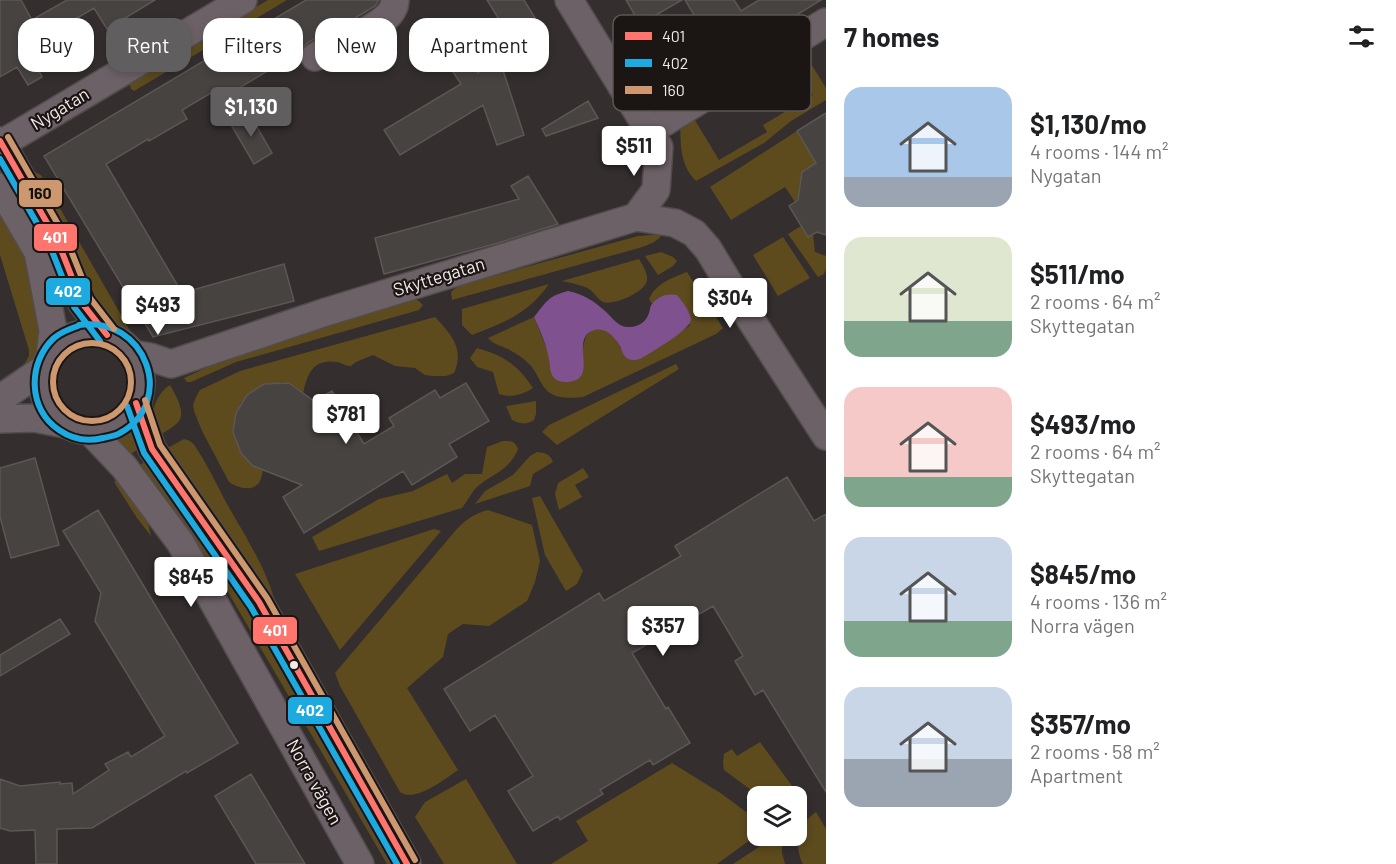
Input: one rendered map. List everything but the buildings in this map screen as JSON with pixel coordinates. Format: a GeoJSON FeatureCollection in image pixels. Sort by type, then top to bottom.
{"type":"FeatureCollection","features":[{"type":"Feature","properties":{"kind":"street","name":"Nygatan"},"geometry":{"type":"LineString","coordinates":[[1,143],[243,0]]}},
{"type":"Feature","properties":{"kind":"street"},"geometry":{"type":"LineString","coordinates":[[387,18],[396,4],[395,0]]}},
{"type":"Feature","properties":{"kind":"street"},"geometry":{"type":"LineString","coordinates":[[569,0],[613,71]]}},
{"type":"Feature","properties":{"kind":"street"},"geometry":{"type":"LineString","coordinates":[[811,32],[826,22]]}},
{"type":"Feature","properties":{"kind":"street"},"geometry":{"type":"LineString","coordinates":[[638,111],[655,139],[656,190],[636,217],[675,223],[694,233],[708,249],[826,436]]}},
{"type":"Feature","properties":{"kind":"street"},"geometry":{"type":"LineString","coordinates":[[655,139],[696,111]]}},
{"type":"Feature","properties":{"kind":"street"},"geometry":{"type":"LineString","coordinates":[[1,143],[58,242],[82,303],[106,335]]}},
{"type":"Feature","properties":{"kind":"street","name":"Norra vägen"},"geometry":{"type":"LineString","coordinates":[[0,187],[38,252],[52,330],[43,380],[48,405],[56,416],[78,428],[124,466],[180,542],[360,864]]}},
{"type":"Feature","properties":{"kind":"street","name":"Skyttegatan"},"geometry":{"type":"LineString","coordinates":[[171,364],[335,309],[636,217]]}},
{"type":"Feature","properties":{"kind":"street"},"geometry":{"type":"LineString","coordinates":[[0,398],[48,362],[58,346],[75,336],[94,333],[106,335],[118,341],[132,354],[140,371],[141,384],[138,400],[152,449],[260,602],[406,864]]}},
{"type":"Feature","properties":{"kind":"street"},"geometry":{"type":"LineString","coordinates":[[0,419],[34,418],[78,428],[103,430],[115,426],[125,418],[138,400],[161,381],[171,364],[132,354]]}},
{"type":"Feature","properties":{"kind":"shaded area"},"geometry":{"type":"Polygon","coordinates":[[[268,0],[287,0],[257,18],[238,18],[268,0]]]}},
{"type":"Feature","properties":{"kind":"shaded area"},"geometry":{"type":"Polygon","coordinates":[[[203,39],[203,50],[191,57],[191,46],[203,39]]]}},
{"type":"Feature","properties":{"kind":"shaded area"},"geometry":{"type":"Polygon","coordinates":[[[811,64],[826,88],[826,100],[811,109],[811,96],[813,95],[811,64]]]}},
{"type":"Feature","properties":{"kind":"shaded area"},"geometry":{"type":"Polygon","coordinates":[[[147,72],[166,72],[134,91],[129,83],[147,72]]]}},
{"type":"Feature","properties":{"kind":"shaded area"},"geometry":{"type":"Polygon","coordinates":[[[786,111],[808,111],[764,143],[696,181],[686,168],[681,145],[680,121],[693,117],[719,160],[767,132],[763,125],[786,111]]]}},
{"type":"Feature","properties":{"kind":"shaded area"},"geometry":{"type":"Polygon","coordinates":[[[797,131],[816,163],[802,173],[798,200],[795,202],[785,187],[731,220],[710,187],[797,131]]]}},
{"type":"Feature","properties":{"kind":"shaded area"},"geometry":{"type":"Polygon","coordinates":[[[33,171],[41,175],[129,329],[137,339],[133,339],[114,326],[94,302],[29,173],[33,171]]]}},
{"type":"Feature","properties":{"kind":"shaded area"},"geometry":{"type":"Polygon","coordinates":[[[0,204],[29,264],[43,330],[37,361],[18,375],[29,356],[29,350],[0,255],[0,204]]]}},
{"type":"Feature","properties":{"kind":"shaded area"},"geometry":{"type":"Polygon","coordinates":[[[801,226],[808,237],[813,234],[815,252],[826,256],[826,269],[824,274],[818,277],[788,234],[801,226]]]}},
{"type":"Feature","properties":{"kind":"shaded area"},"geometry":{"type":"Polygon","coordinates":[[[663,234],[652,243],[639,248],[452,300],[451,292],[458,286],[638,236],[663,234]]]}},
{"type":"Feature","properties":{"kind":"shaded area"},"geometry":{"type":"Polygon","coordinates":[[[783,237],[810,278],[778,296],[753,255],[783,237]]]}},
{"type":"Feature","properties":{"kind":"shaded area"},"geometry":{"type":"Polygon","coordinates":[[[661,252],[677,261],[658,275],[645,256],[661,252]]]}},
{"type":"Feature","properties":{"kind":"shaded area"},"geometry":{"type":"Polygon","coordinates":[[[639,259],[647,274],[645,285],[635,293],[614,302],[603,302],[589,289],[562,281],[639,259]]]}},
{"type":"Feature","properties":{"kind":"shaded area"},"geometry":{"type":"Polygon","coordinates":[[[687,272],[723,328],[716,334],[583,397],[562,397],[550,393],[526,361],[488,338],[534,317],[548,352],[550,368],[582,354],[586,336],[596,329],[602,329],[612,335],[625,356],[661,346],[690,325],[658,298],[652,304],[649,299],[660,285],[687,272]]]}},
{"type":"Feature","properties":{"kind":"shaded area"},"geometry":{"type":"Polygon","coordinates":[[[549,284],[533,303],[505,321],[472,335],[462,325],[462,309],[549,284]]]}},
{"type":"Feature","properties":{"kind":"shaded area"},"geometry":{"type":"Polygon","coordinates":[[[568,291],[592,301],[624,327],[644,322],[654,301],[670,294],[677,295],[691,319],[678,335],[661,347],[635,360],[626,357],[610,334],[603,330],[595,330],[584,339],[581,376],[573,381],[561,382],[556,380],[552,374],[547,349],[534,317],[548,300],[568,291]]]}},
{"type":"Feature","properties":{"kind":"shaded area"},"geometry":{"type":"Polygon","coordinates":[[[413,299],[423,305],[419,310],[236,362],[191,382],[187,382],[184,378],[238,353],[413,299]]]}},
{"type":"Feature","properties":{"kind":"shaded area"},"geometry":{"type":"Polygon","coordinates":[[[435,317],[455,342],[458,357],[454,373],[446,376],[425,375],[415,368],[395,366],[373,355],[351,366],[337,362],[322,362],[309,374],[303,394],[292,385],[283,383],[259,388],[247,396],[239,407],[235,421],[235,435],[240,449],[249,461],[263,472],[259,483],[251,488],[239,487],[229,482],[194,411],[193,405],[200,390],[240,371],[435,317]]]}},
{"type":"Feature","properties":{"kind":"shaded area"},"geometry":{"type":"Polygon","coordinates":[[[477,348],[495,354],[516,367],[533,388],[516,395],[499,394],[493,372],[477,367],[470,358],[477,348]]]}},
{"type":"Feature","properties":{"kind":"shaded area"},"geometry":{"type":"Polygon","coordinates":[[[676,364],[679,369],[557,445],[542,432],[549,425],[676,364]]]}},
{"type":"Feature","properties":{"kind":"shaded area"},"geometry":{"type":"Polygon","coordinates":[[[170,385],[181,414],[174,426],[158,436],[153,416],[154,407],[160,394],[170,385]]]}},
{"type":"Feature","properties":{"kind":"shaded area"},"geometry":{"type":"Polygon","coordinates":[[[536,401],[534,420],[523,423],[512,420],[506,406],[536,401]]]}},
{"type":"Feature","properties":{"kind":"shaded area"},"geometry":{"type":"Polygon","coordinates":[[[132,428],[141,447],[128,456],[116,439],[132,428]]]}},
{"type":"Feature","properties":{"kind":"shaded area"},"geometry":{"type":"Polygon","coordinates":[[[184,439],[194,445],[205,462],[261,564],[274,598],[236,556],[164,450],[184,439]]]}},
{"type":"Feature","properties":{"kind":"shaded area"},"geometry":{"type":"Polygon","coordinates":[[[503,441],[516,444],[518,449],[514,457],[510,463],[476,488],[462,508],[319,551],[312,537],[379,499],[413,491],[447,474],[452,483],[465,474],[482,474],[487,447],[503,441]]]}},
{"type":"Feature","properties":{"kind":"shaded area"},"geometry":{"type":"Polygon","coordinates":[[[537,452],[547,454],[553,462],[533,474],[530,486],[475,504],[485,491],[513,475],[530,456],[537,452]]]}},
{"type":"Feature","properties":{"kind":"shaded area"},"geometry":{"type":"Polygon","coordinates":[[[149,459],[240,595],[396,864],[387,864],[215,570],[137,467],[149,459]]]}},
{"type":"Feature","properties":{"kind":"shaded area"},"geometry":{"type":"Polygon","coordinates":[[[583,468],[589,477],[575,485],[582,497],[559,510],[555,494],[558,483],[583,468]]]}},
{"type":"Feature","properties":{"kind":"shaded area"},"geometry":{"type":"Polygon","coordinates":[[[122,477],[147,519],[151,536],[114,482],[122,477]]]}},
{"type":"Feature","properties":{"kind":"shaded area"},"geometry":{"type":"Polygon","coordinates":[[[540,496],[583,571],[577,584],[566,591],[545,555],[532,498],[540,496]]]}},
{"type":"Feature","properties":{"kind":"shaded area"},"geometry":{"type":"Polygon","coordinates":[[[488,510],[532,525],[540,561],[535,582],[527,601],[489,626],[463,624],[448,634],[443,657],[407,688],[458,770],[430,789],[406,795],[400,792],[340,686],[335,673],[456,530],[470,517],[488,510]]]}},
{"type":"Feature","properties":{"kind":"shaded area"},"geometry":{"type":"Polygon","coordinates":[[[434,529],[441,531],[340,650],[295,574],[434,529]]]}},
{"type":"Feature","properties":{"kind":"shaded area"},"geometry":{"type":"Polygon","coordinates":[[[760,742],[792,786],[747,787],[724,770],[724,754],[732,749],[737,756],[760,742]]]}},
{"type":"Feature","properties":{"kind":"shaded area"},"geometry":{"type":"Polygon","coordinates":[[[672,763],[747,813],[747,842],[717,864],[551,864],[588,841],[576,821],[672,763]]]}},
{"type":"Feature","properties":{"kind":"shaded area"},"geometry":{"type":"Polygon","coordinates":[[[466,779],[517,864],[444,864],[415,817],[425,802],[466,779]]]}},
{"type":"Feature","properties":{"kind":"shaded area"},"geometry":{"type":"Polygon","coordinates":[[[816,812],[826,829],[826,864],[803,864],[798,846],[807,846],[807,820],[816,812]]]}},
{"type":"Feature","properties":{"kind":"shaded area"},"geometry":{"type":"Polygon","coordinates":[[[761,846],[782,846],[785,864],[733,864],[761,846]]]}},
{"type":"Feature","properties":{"kind":"transit line","name":"160"},"geometry":{"type":"LineString","coordinates":[[8,137],[66,238],[90,298],[114,329]]}},
{"type":"Feature","properties":{"kind":"transit line","name":"401"},"geometry":{"type":"LineString","coordinates":[[0,141],[58,242],[82,303],[107,335]]}},
{"type":"Feature","properties":{"kind":"transit line","name":"402"},"geometry":{"type":"LineString","coordinates":[[0,159],[50,246],[74,307],[100,341]]}},
{"type":"Feature","properties":{"kind":"transit line","name":"402"},"geometry":{"type":"LineString","coordinates":[[78,326],[54,338],[45,348],[39,360],[35,386],[41,411],[59,430],[69,436],[91,440],[116,435],[137,419],[147,402],[150,383],[146,364],[136,347],[122,333],[102,325],[79,325]]}},
{"type":"Feature","properties":{"kind":"transit line","name":"160"},"geometry":{"type":"LineString","coordinates":[[92,343],[107,346],[120,354],[128,367],[131,382],[128,397],[120,410],[107,418],[92,421],[77,418],[64,410],[56,397],[53,382],[56,367],[64,354],[77,346],[92,343]]}},
{"type":"Feature","properties":{"kind":"transit line","name":"160"},"geometry":{"type":"LineString","coordinates":[[145,400],[160,445],[267,598],[415,860]]}},
{"type":"Feature","properties":{"kind":"transit line","name":"401"},"geometry":{"type":"LineString","coordinates":[[136,403],[152,449],[259,602],[407,864]]}},
{"type":"Feature","properties":{"kind":"transit line","name":"402"},"geometry":{"type":"LineString","coordinates":[[127,406],[144,453],[251,607],[397,864]]}}]}
